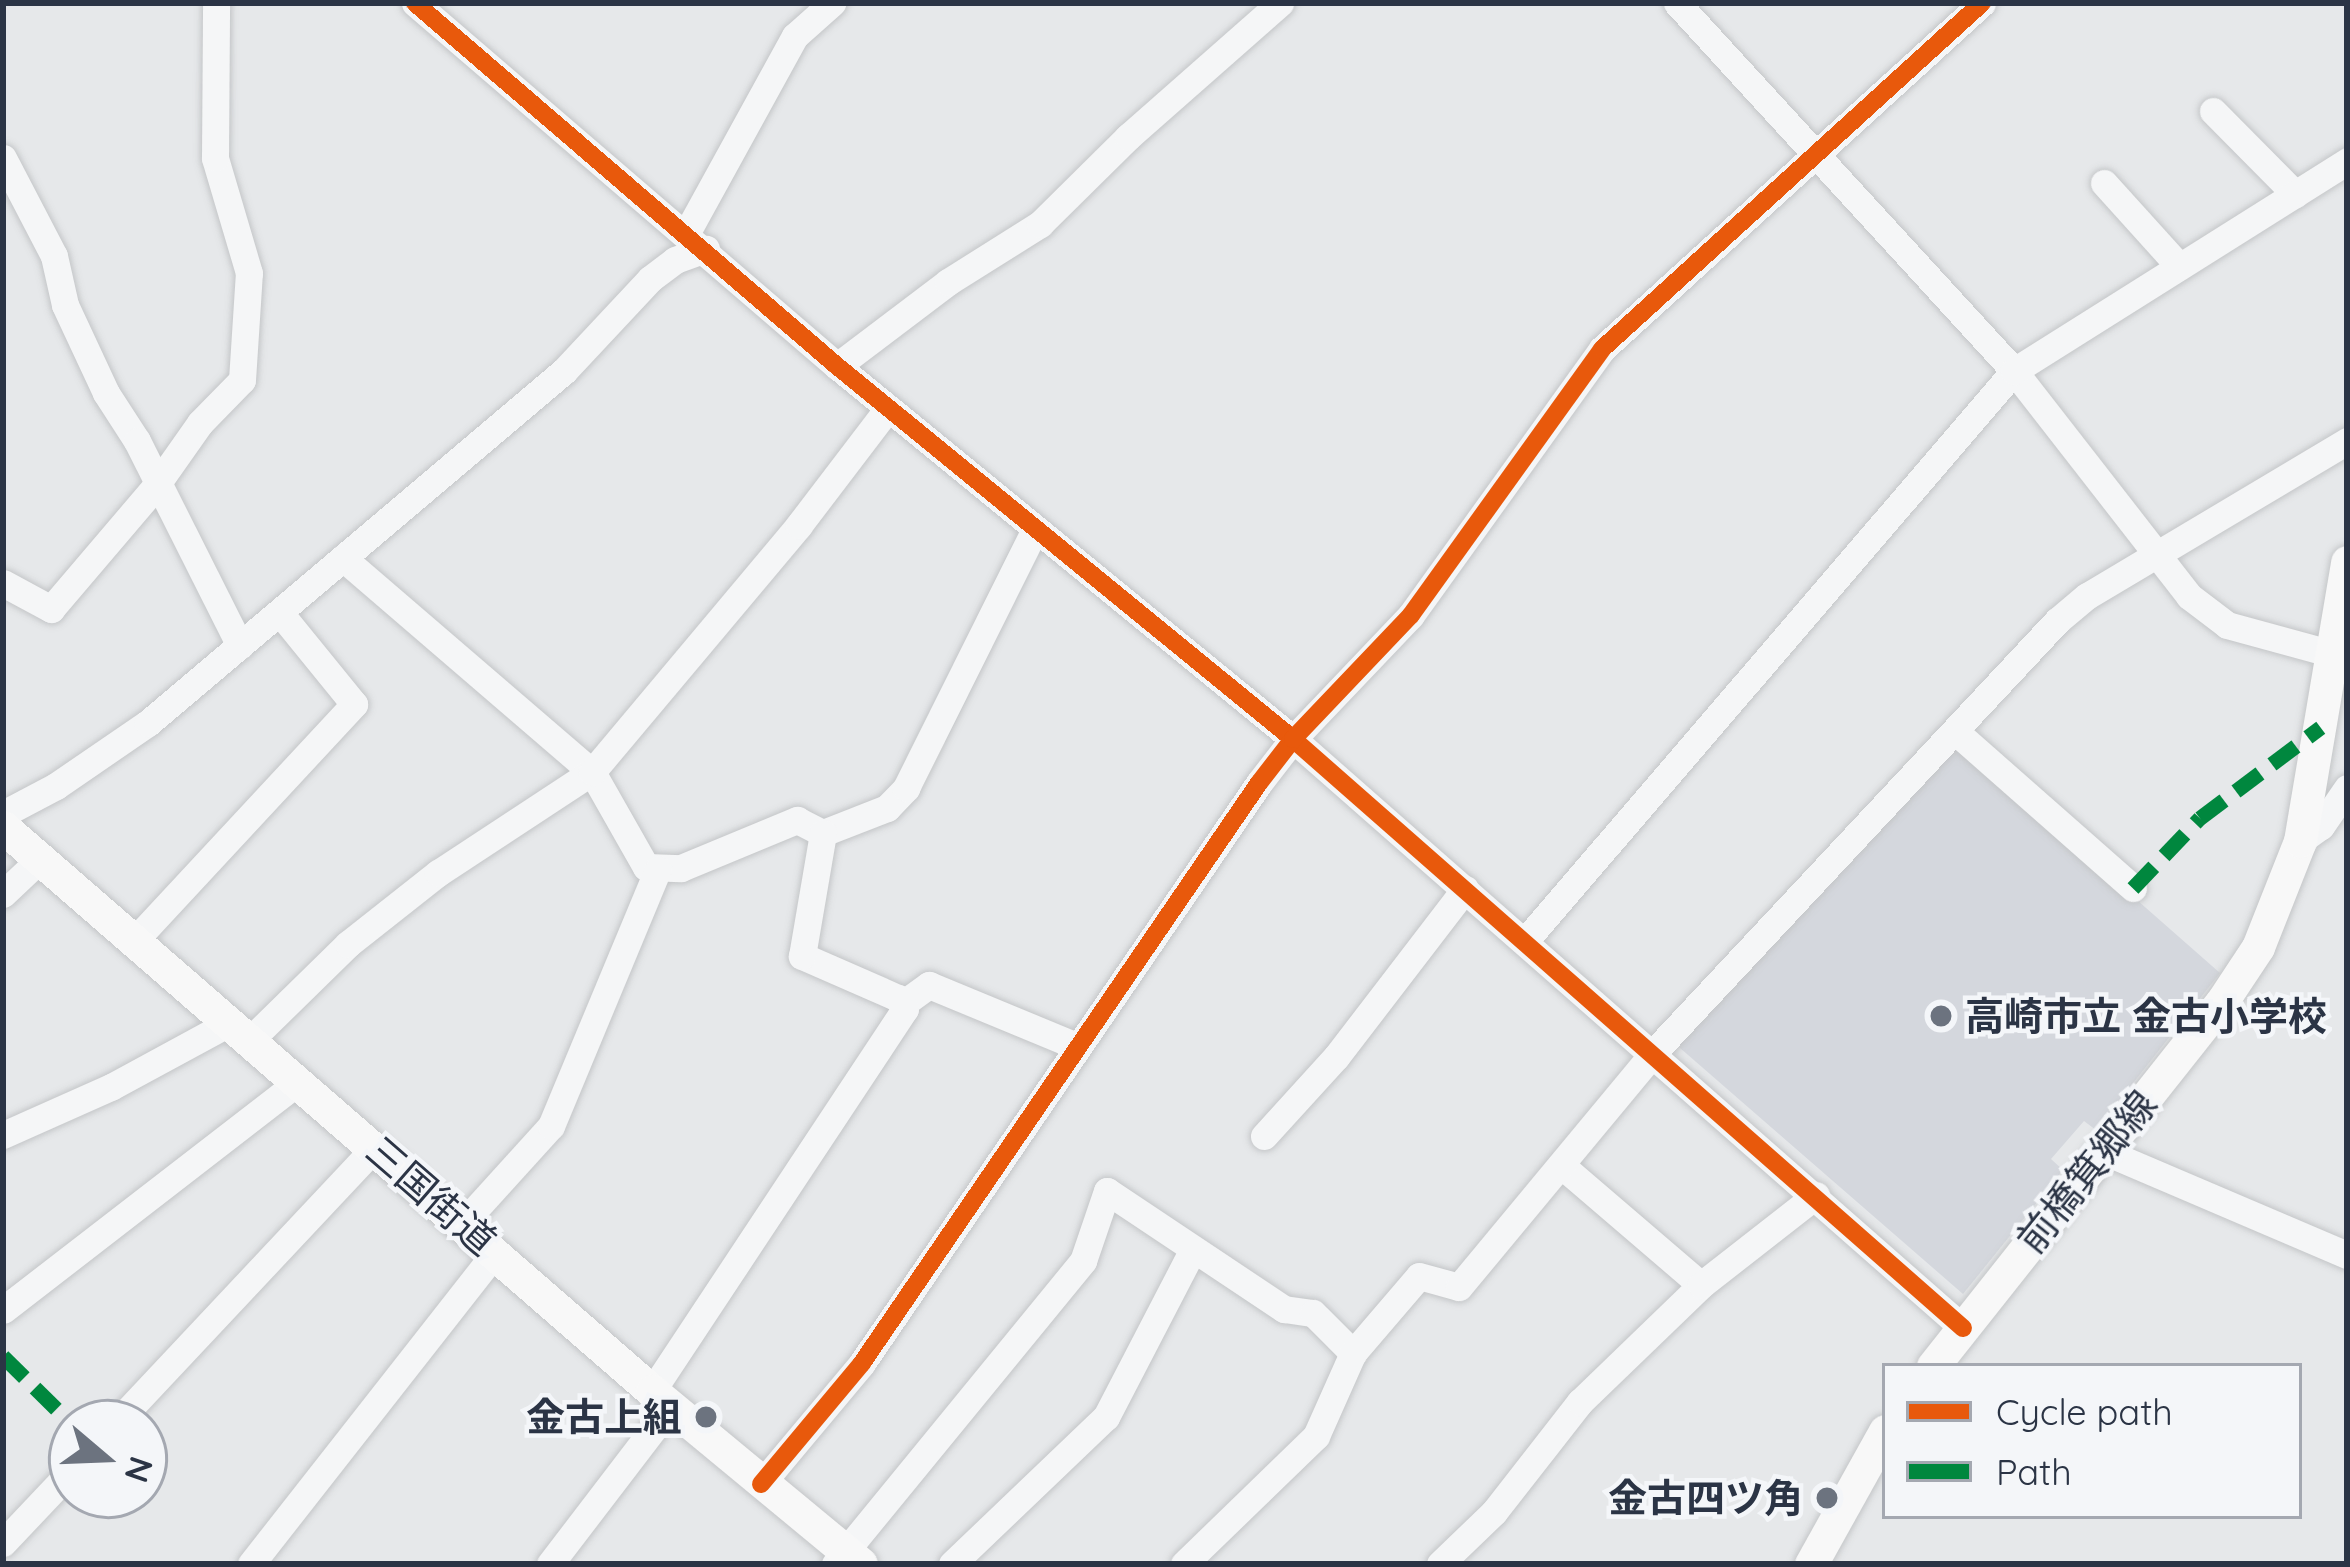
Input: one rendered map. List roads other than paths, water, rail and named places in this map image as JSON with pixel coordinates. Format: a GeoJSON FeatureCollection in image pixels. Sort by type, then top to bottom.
{"type":"FeatureCollection","features":[{"type":"Feature","properties":{"kind":"main road","name":"前橋箕郷線"},"geometry":{"type":"LineString","coordinates":[[1935,1363],[2237,979],[2273,912],[2300,841],[2347,562]]}},
{"type":"Feature","properties":{"kind":"main road","name":"三国街道"},"geometry":{"type":"LineString","coordinates":[[3,827],[847,1560]]}},
{"type":"Feature","properties":{"kind":"main road"},"geometry":{"type":"LineString","coordinates":[[1812,1564],[1882,1436]]}},
{"type":"Feature","properties":{"kind":"street"},"geometry":{"type":"LineString","coordinates":[[3,583],[51,609],[155,487],[200,423],[235,391],[245,363],[249,273],[215,158],[216,3]]}},
{"type":"Feature","properties":{"kind":"street"},"geometry":{"type":"LineString","coordinates":[[415,3],[837,366],[1293,739],[1963,1328]]}},
{"type":"Feature","properties":{"kind":"street"},"geometry":{"type":"LineString","coordinates":[[3,814],[104,756],[280,613],[564,371],[650,279],[696,242],[795,37],[832,3]]}},
{"type":"Feature","properties":{"kind":"street"},"geometry":{"type":"LineString","coordinates":[[837,366],[948,282],[1040,224],[1128,136],[1280,3]]}},
{"type":"Feature","properties":{"kind":"street"},"geometry":{"type":"LineString","coordinates":[[1677,3],[2014,370],[2162,554],[2189,596],[2228,626],[2332,654]]}},
{"type":"Feature","properties":{"kind":"street"},"geometry":{"type":"LineString","coordinates":[[761,1484],[862,1364],[1076,1046],[1293,739],[1411,614],[1603,349],[1982,3]]}},
{"type":"Feature","properties":{"kind":"street"},"geometry":{"type":"LineString","coordinates":[[2213,111],[2295,194]]}},
{"type":"Feature","properties":{"kind":"street"},"geometry":{"type":"LineString","coordinates":[[3,158],[54,256],[65,305],[240,646]]}},
{"type":"Feature","properties":{"kind":"street"},"geometry":{"type":"LineString","coordinates":[[1525,941],[2014,370],[2347,161]]}},
{"type":"Feature","properties":{"kind":"street"},"geometry":{"type":"LineString","coordinates":[[2104,182],[2179,266]]}},
{"type":"Feature","properties":{"kind":"street"},"geometry":{"type":"LineString","coordinates":[[3,1135],[239,1032],[438,873],[592,772],[799,524],[888,408]]}},
{"type":"Feature","properties":{"kind":"street"},"geometry":{"type":"LineString","coordinates":[[1184,1564],[1316,1436],[1353,1353],[1419,1276],[1460,1287],[1654,1052],[2057,621],[2087,596],[2347,441]]}},
{"type":"Feature","properties":{"kind":"street"},"geometry":{"type":"LineString","coordinates":[[344,558],[592,772],[646,867],[658,869],[681,868],[797,820],[823,833],[887,808],[906,788],[1035,529]]}},
{"type":"Feature","properties":{"kind":"street"},"geometry":{"type":"LineString","coordinates":[[135,940],[354,704],[280,613]]}},
{"type":"Feature","properties":{"kind":"street"},"geometry":{"type":"LineString","coordinates":[[1956,732],[2133,888]]}},
{"type":"Feature","properties":{"kind":"street"},"geometry":{"type":"LineString","coordinates":[[2300,841],[2321,826],[2347,788]]}},
{"type":"Feature","properties":{"kind":"street"},"geometry":{"type":"LineString","coordinates":[[823,833],[802,956],[904,1004]]}},
{"type":"Feature","properties":{"kind":"street"},"geometry":{"type":"LineString","coordinates":[[3,894],[40,859]]}},
{"type":"Feature","properties":{"kind":"street"},"geometry":{"type":"LineString","coordinates":[[461,1224],[550,1126],[658,869]]}},
{"type":"Feature","properties":{"kind":"street"},"geometry":{"type":"LineString","coordinates":[[1264,1136],[1336,1057],[1465,889]]}},
{"type":"Feature","properties":{"kind":"street"},"geometry":{"type":"LineString","coordinates":[[550,1564],[661,1399],[904,1004],[928,985],[1076,1046]]}},
{"type":"Feature","properties":{"kind":"street"},"geometry":{"type":"LineString","coordinates":[[3,1310],[297,1083]]}},
{"type":"Feature","properties":{"kind":"street"},"geometry":{"type":"LineString","coordinates":[[139,1399],[375,1147]]}},
{"type":"Feature","properties":{"kind":"street"},"geometry":{"type":"LineString","coordinates":[[2103,1150],[2347,1255]]}},
{"type":"Feature","properties":{"kind":"street"},"geometry":{"type":"LineString","coordinates":[[1561,1165],[1702,1285]]}},
{"type":"Feature","properties":{"kind":"street"},"geometry":{"type":"LineString","coordinates":[[847,1560],[1082,1261],[1107,1191],[1284,1309],[1313,1313],[1353,1353]]}},
{"type":"Feature","properties":{"kind":"street"},"geometry":{"type":"LineString","coordinates":[[1439,1564],[1494,1512],[1580,1402],[1702,1285],[1816,1195]]}},
{"type":"Feature","properties":{"kind":"street"},"geometry":{"type":"LineString","coordinates":[[952,1564],[1106,1417],[1193,1249]]}},
{"type":"Feature","properties":{"kind":"street"},"geometry":{"type":"LineString","coordinates":[[251,1564],[496,1252]]}},
{"type":"Feature","properties":{"kind":"street"},"geometry":{"type":"LineString","coordinates":[[3,1543],[48,1495]]}},
{"type":"Feature","properties":{"kind":"place","name":"高崎市立 金古小学校"},"geometry":{"type":"Point","coordinates":[1941,1016]}},
{"type":"Feature","properties":{"kind":"place","name":"金古上組"},"geometry":{"type":"Point","coordinates":[706,1417]}},
{"type":"Feature","properties":{"kind":"place","name":"金古四ツ角"},"geometry":{"type":"Point","coordinates":[1827,1498]}}]}
